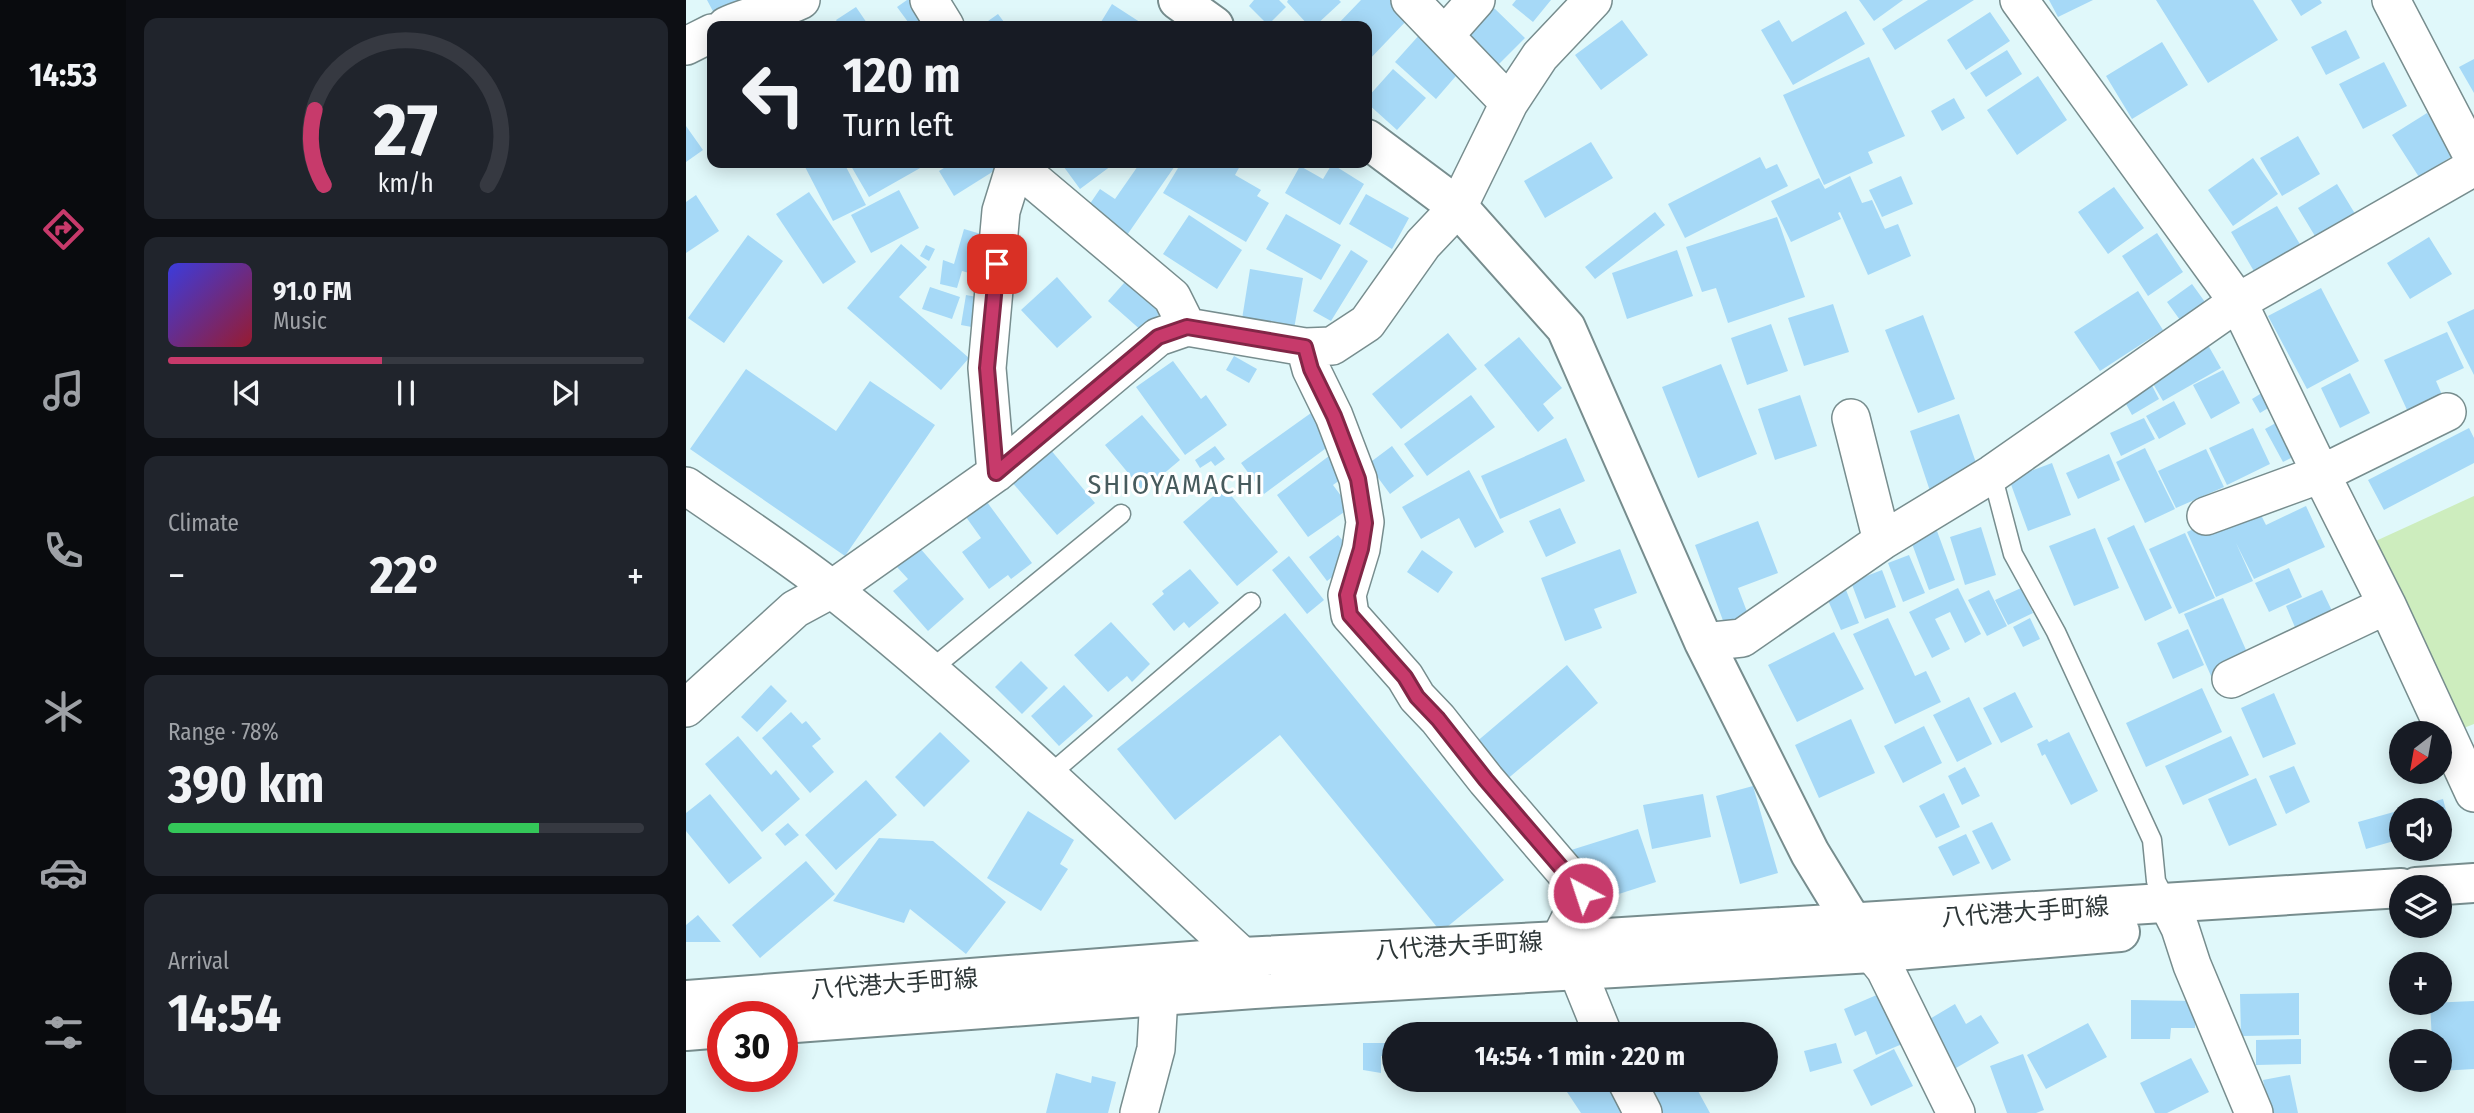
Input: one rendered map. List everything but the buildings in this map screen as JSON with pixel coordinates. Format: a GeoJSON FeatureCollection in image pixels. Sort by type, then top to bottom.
{"type":"FeatureCollection","features":[{"type":"Feature","properties":{"kind":"main road"},"geometry":{"type":"LineString","coordinates":[[1178,0],[1207,21]]}},
{"type":"Feature","properties":{"kind":"main road"},"geometry":{"type":"LineString","coordinates":[[1372,143],[1458,207],[1566,328],[1704,642],[1810,853],[1862,938]]}},
{"type":"Feature","properties":{"kind":"main road"},"geometry":{"type":"LineString","coordinates":[[2452,885],[2474,883]]}},
{"type":"Feature","properties":{"kind":"main road","name":"八代港大手町線"},"geometry":{"type":"LineString","coordinates":[[686,1000],[1249,973],[1862,938],[2174,916],[2389,889]]}},
{"type":"Feature","properties":{"kind":"main road"},"geometry":{"type":"LineString","coordinates":[[2452,908],[2474,907]]}},
{"type":"Feature","properties":{"kind":"main road","name":"八代港大手町線"},"geometry":{"type":"LineString","coordinates":[[2174,916],[2389,912]]}},
{"type":"Feature","properties":{"kind":"main road","name":"八代港大手町線"},"geometry":{"type":"LineString","coordinates":[[798,1023],[1159,995],[1249,973]]}},
{"type":"Feature","properties":{"kind":"main road"},"geometry":{"type":"LineString","coordinates":[[686,1031],[707,1029]]}},
{"type":"Feature","properties":{"kind":"street"},"geometry":{"type":"LineString","coordinates":[[737,21],[801,0]]}},
{"type":"Feature","properties":{"kind":"street"},"geometry":{"type":"LineString","coordinates":[[929,0],[942,21]]}},
{"type":"Feature","properties":{"kind":"street"},"geometry":{"type":"LineString","coordinates":[[1410,0],[1509,103]]}},
{"type":"Feature","properties":{"kind":"street"},"geometry":{"type":"LineString","coordinates":[[1444,35],[1476,0]]}},
{"type":"Feature","properties":{"kind":"street"},"geometry":{"type":"LineString","coordinates":[[686,708],[795,609],[832,589],[996,473],[1158,337],[1187,327],[1305,347],[1332,346],[1367,323],[1423,244],[1458,207],[1509,103],[1540,56],[1593,0]]}},
{"type":"Feature","properties":{"kind":"street"},"geometry":{"type":"LineString","coordinates":[[2019,0],[2238,302],[2387,605],[2474,793]]}},
{"type":"Feature","properties":{"kind":"street"},"geometry":{"type":"LineString","coordinates":[[2391,0],[2474,159]]}},
{"type":"Feature","properties":{"kind":"street"},"geometry":{"type":"LineString","coordinates":[[686,46],[707,36]]}},
{"type":"Feature","properties":{"kind":"street"},"geometry":{"type":"LineString","coordinates":[[1704,642],[1742,638],[1882,541],[1992,474],[2238,302],[2474,167]]}},
{"type":"Feature","properties":{"kind":"street"},"geometry":{"type":"LineString","coordinates":[[996,473],[987,368],[1001,211],[1013,168]]}},
{"type":"Feature","properties":{"kind":"street"},"geometry":{"type":"LineString","coordinates":[[1019,168],[1172,297],[1187,327]]}},
{"type":"Feature","properties":{"kind":"street"},"geometry":{"type":"LineString","coordinates":[[1305,347],[1311,369],[1334,416],[1358,479],[1365,523],[1361,549],[1347,595],[1350,615],[1405,677],[1417,697],[1583,893],[1568,955],[1598,1022]]}},
{"type":"Feature","properties":{"kind":"street"},"geometry":{"type":"LineString","coordinates":[[2206,516],[2321,474],[2447,412]]}},
{"type":"Feature","properties":{"kind":"street"},"geometry":{"type":"LineString","coordinates":[[1851,418],[1882,541]]}},
{"type":"Feature","properties":{"kind":"street"},"geometry":{"type":"LineString","coordinates":[[686,486],[832,589],[929,671],[1048,776],[1249,973]]}},
{"type":"Feature","properties":{"kind":"street"},"geometry":{"type":"LineString","coordinates":[[2231,679],[2387,605]]}},
{"type":"Feature","properties":{"kind":"street"},"geometry":{"type":"LineString","coordinates":[[2174,916],[2253,1113]]}},
{"type":"Feature","properties":{"kind":"street"},"geometry":{"type":"LineString","coordinates":[[1862,938],[1885,969],[1955,1113]]}},
{"type":"Feature","properties":{"kind":"street"},"geometry":{"type":"LineString","coordinates":[[1139,1113],[1156,1049],[1159,995]]}},
{"type":"Feature","properties":{"kind":"street"},"geometry":{"type":"LineString","coordinates":[[1632,1092],[1643,1113]]}},
{"type":"Feature","properties":{"kind":"lane"},"geometry":{"type":"LineString","coordinates":[[1992,474],[2014,554],[2056,632],[2152,840],[2156,881],[2174,916]]}},
{"type":"Feature","properties":{"kind":"lane"},"geometry":{"type":"LineString","coordinates":[[929,671],[1121,514]]}},
{"type":"Feature","properties":{"kind":"lane"},"geometry":{"type":"LineString","coordinates":[[1048,776],[1251,602]]}},
{"type":"Feature","properties":{"kind":"green space"},"geometry":{"type":"Polygon","coordinates":[[[2474,496],[2474,724],[2461,729],[2367,545],[2474,496]]]}},
{"type":"Feature","properties":{"kind":"district","name":"SHIOYAMACHI"},"geometry":{"type":"Point","coordinates":[1176,484]}},
{"type":"Feature","properties":{"kind":"route"},"geometry":{"type":"LineString","coordinates":[[997,264],[987,368],[996,473],[1158,337],[1187,327],[1305,347],[1311,369],[1334,416],[1358,479],[1365,523],[1361,549],[1347,595],[1350,615],[1405,677],[1417,697],[1583,893]]}}]}
